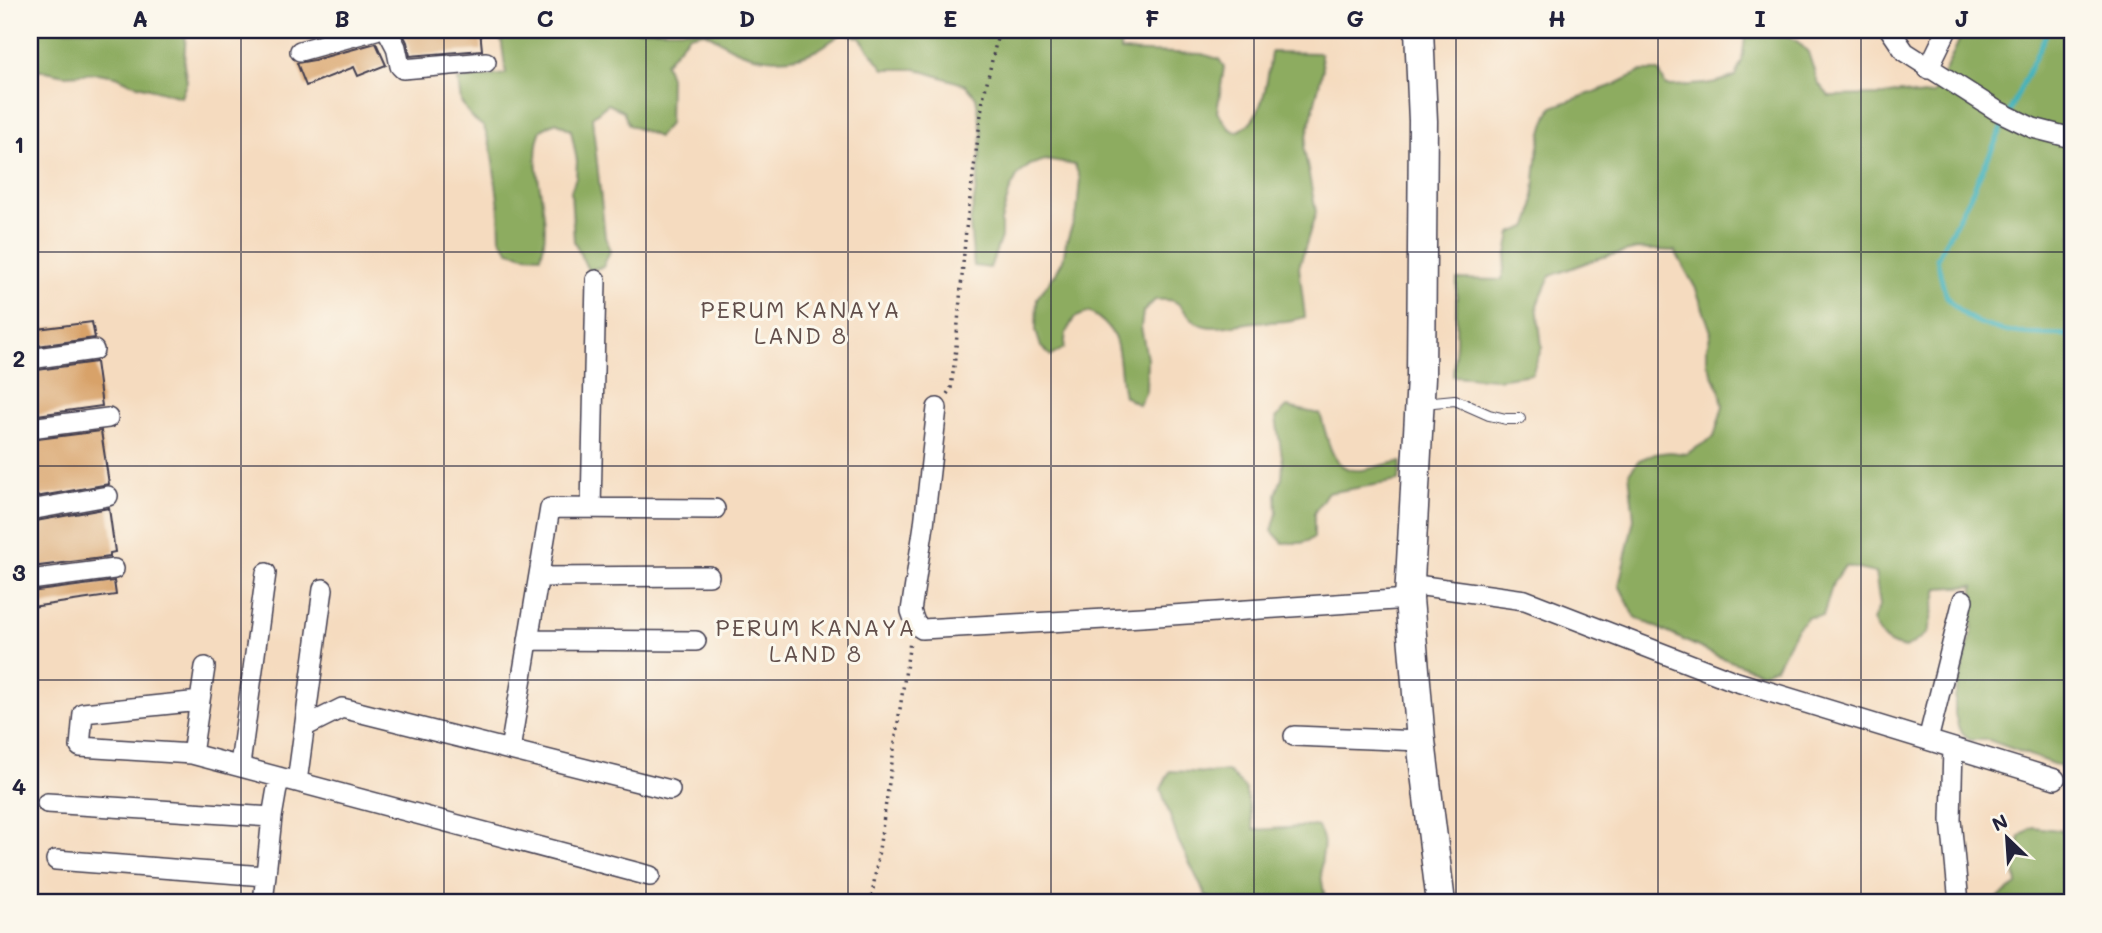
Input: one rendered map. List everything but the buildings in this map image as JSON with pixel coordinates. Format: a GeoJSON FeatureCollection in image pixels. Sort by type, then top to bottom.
{"type":"FeatureCollection","features":[{"type":"Feature","properties":{"kind":"main road"},"geometry":{"type":"LineString","coordinates":[[1419,30],[1423,121],[1419,403],[1409,591],[1421,741],[1441,903]]}},
{"type":"Feature","properties":{"kind":"street"},"geometry":{"type":"LineString","coordinates":[[300,51],[376,30]]}},
{"type":"Feature","properties":{"kind":"street"},"geometry":{"type":"LineString","coordinates":[[387,30],[403,69],[486,62]]}},
{"type":"Feature","properties":{"kind":"street"},"geometry":{"type":"LineString","coordinates":[[1890,30],[1905,52],[1996,110],[2033,128],[2072,138]]}},
{"type":"Feature","properties":{"kind":"street"},"geometry":{"type":"LineString","coordinates":[[1928,69],[1947,30]]}},
{"type":"Feature","properties":{"kind":"street"},"geometry":{"type":"LineString","coordinates":[[591,508],[596,280]]}},
{"type":"Feature","properties":{"kind":"street"},"geometry":{"type":"LineString","coordinates":[[30,359],[94,350]]}},
{"type":"Feature","properties":{"kind":"street"},"geometry":{"type":"LineString","coordinates":[[937,408],[911,611],[916,625],[922,629],[1142,617],[1409,591],[1525,600],[1734,681],[2054,779]]}},
{"type":"Feature","properties":{"kind":"street"},"geometry":{"type":"LineString","coordinates":[[30,428],[108,418]]}},
{"type":"Feature","properties":{"kind":"street"},"geometry":{"type":"LineString","coordinates":[[30,510],[108,496]]}},
{"type":"Feature","properties":{"kind":"street"},"geometry":{"type":"LineString","coordinates":[[510,750],[550,508],[715,509]]}},
{"type":"Feature","properties":{"kind":"street"},"geometry":{"type":"LineString","coordinates":[[30,580],[114,569]]}},
{"type":"Feature","properties":{"kind":"street"},"geometry":{"type":"LineString","coordinates":[[240,765],[266,572]]}},
{"type":"Feature","properties":{"kind":"street"},"geometry":{"type":"LineString","coordinates":[[539,577],[709,576]]}},
{"type":"Feature","properties":{"kind":"street"},"geometry":{"type":"LineString","coordinates":[[262,903],[272,817],[306,726],[323,589]]}},
{"type":"Feature","properties":{"kind":"street"},"geometry":{"type":"LineString","coordinates":[[1928,740],[1963,600]]}},
{"type":"Feature","properties":{"kind":"street"},"geometry":{"type":"LineString","coordinates":[[528,640],[696,642]]}},
{"type":"Feature","properties":{"kind":"street"},"geometry":{"type":"LineString","coordinates":[[192,754],[205,667]]}},
{"type":"Feature","properties":{"kind":"street"},"geometry":{"type":"LineString","coordinates":[[200,701],[83,713],[80,747],[192,754],[650,876]]}},
{"type":"Feature","properties":{"kind":"street"},"geometry":{"type":"LineString","coordinates":[[306,726],[342,708],[670,790]]}},
{"type":"Feature","properties":{"kind":"street"},"geometry":{"type":"LineString","coordinates":[[1294,736],[1421,741]]}},
{"type":"Feature","properties":{"kind":"street"},"geometry":{"type":"LineString","coordinates":[[1953,748],[1951,820],[1959,903]]}},
{"type":"Feature","properties":{"kind":"street"},"geometry":{"type":"LineString","coordinates":[[47,803],[272,817]]}},
{"type":"Feature","properties":{"kind":"street"},"geometry":{"type":"LineString","coordinates":[[56,860],[265,876]]}},
{"type":"Feature","properties":{"kind":"lane"},"geometry":{"type":"LineString","coordinates":[[1419,403],[1455,401],[1489,415],[1520,419]]}},
{"type":"Feature","properties":{"kind":"path"},"geometry":{"type":"LineString","coordinates":[[937,408],[951,387],[964,242],[983,99],[999,30]]}},
{"type":"Feature","properties":{"kind":"path"},"geometry":{"type":"LineString","coordinates":[[871,903],[903,679],[909,644],[916,625]]}},
{"type":"Feature","properties":{"kind":"green space"},"geometry":{"type":"Polygon","coordinates":[[[30,30],[186,30],[184,65],[187,81],[181,97],[116,76],[97,73],[65,75],[30,68],[30,30]]]}},
{"type":"Feature","properties":{"kind":"green space"},"geometry":{"type":"Polygon","coordinates":[[[500,30],[1121,30],[1120,51],[1202,54],[1219,59],[1224,67],[1217,112],[1229,128],[1236,132],[1253,119],[1259,109],[1266,86],[1271,52],[1320,53],[1323,68],[1304,149],[1316,212],[1299,267],[1305,317],[1287,321],[1209,327],[1196,322],[1176,302],[1155,300],[1143,312],[1141,327],[1147,358],[1146,391],[1139,405],[1124,396],[1115,338],[1101,320],[1089,312],[1074,318],[1066,333],[1064,348],[1051,356],[1041,347],[1036,331],[1037,298],[1063,260],[1077,212],[1080,179],[1075,165],[1045,160],[1030,165],[1018,175],[1010,190],[1001,221],[1001,237],[990,268],[974,266],[970,224],[982,133],[976,97],[966,85],[916,69],[884,69],[860,38],[845,32],[821,48],[786,59],[753,56],[704,32],[689,35],[665,63],[670,77],[669,124],[658,137],[629,125],[623,111],[608,104],[592,117],[605,236],[610,251],[603,267],[588,270],[574,241],[571,191],[576,177],[577,161],[571,130],[556,122],[541,130],[536,159],[545,223],[541,256],[509,251],[500,238],[499,206],[491,148],[484,127],[471,117],[461,102],[458,80],[506,74],[500,30]]]}},
{"type":"Feature","properties":{"kind":"green space"},"geometry":{"type":"Polygon","coordinates":[[[1746,30],[1783,34],[1797,41],[1808,52],[1818,83],[1829,96],[1885,95],[1901,92],[1917,96],[1934,94],[1964,30],[2072,30],[2072,771],[1989,740],[1970,740],[1959,729],[1955,698],[1972,632],[1974,586],[1938,588],[1928,633],[1906,648],[1885,640],[1873,620],[1880,605],[1875,573],[1845,566],[1833,583],[1823,616],[1807,617],[1796,630],[1776,667],[1762,673],[1717,656],[1635,617],[1619,585],[1634,519],[1629,473],[1639,460],[1654,454],[1686,454],[1714,437],[1723,406],[1720,390],[1707,363],[1711,332],[1696,289],[1675,251],[1637,249],[1599,258],[1550,276],[1537,305],[1542,347],[1532,374],[1497,379],[1453,376],[1457,279],[1502,280],[1511,233],[1527,227],[1532,214],[1538,149],[1552,107],[1614,85],[1642,71],[1659,71],[1666,86],[1710,83],[1735,76],[1742,61],[1746,30]]]}},
{"type":"Feature","properties":{"kind":"green space"},"geometry":{"type":"Polygon","coordinates":[[[1287,407],[1320,414],[1333,454],[1345,468],[1368,469],[1401,462],[1399,481],[1327,493],[1314,513],[1314,537],[1299,543],[1283,543],[1272,531],[1283,463],[1276,418],[1287,407]]]}},
{"type":"Feature","properties":{"kind":"green space"},"geometry":{"type":"Polygon","coordinates":[[[1170,771],[1227,771],[1245,788],[1254,830],[1317,826],[1324,843],[1321,869],[1324,894],[1334,903],[1294,903],[1289,899],[1265,899],[1220,903],[1206,896],[1178,840],[1161,789],[1170,771]]]}},
{"type":"Feature","properties":{"kind":"green space"},"geometry":{"type":"Polygon","coordinates":[[[2033,827],[2066,831],[2072,827],[2072,903],[1990,903],[2017,885],[2015,869],[2020,836],[2033,827]]]}},
{"type":"Feature","properties":{"kind":"waterway"},"geometry":{"type":"LineString","coordinates":[[2048,30],[1970,196],[1937,258],[1949,300],[1975,321],[2006,331],[2072,335]]}},
{"type":"Feature","properties":{"kind":"district","name":"PERUM KANAYA LAND 8"},"geometry":{"type":"Point","coordinates":[801,323]}},
{"type":"Feature","properties":{"kind":"district","name":"PERUM KANAYA LAND 8"},"geometry":{"type":"Point","coordinates":[816,641]}}]}
